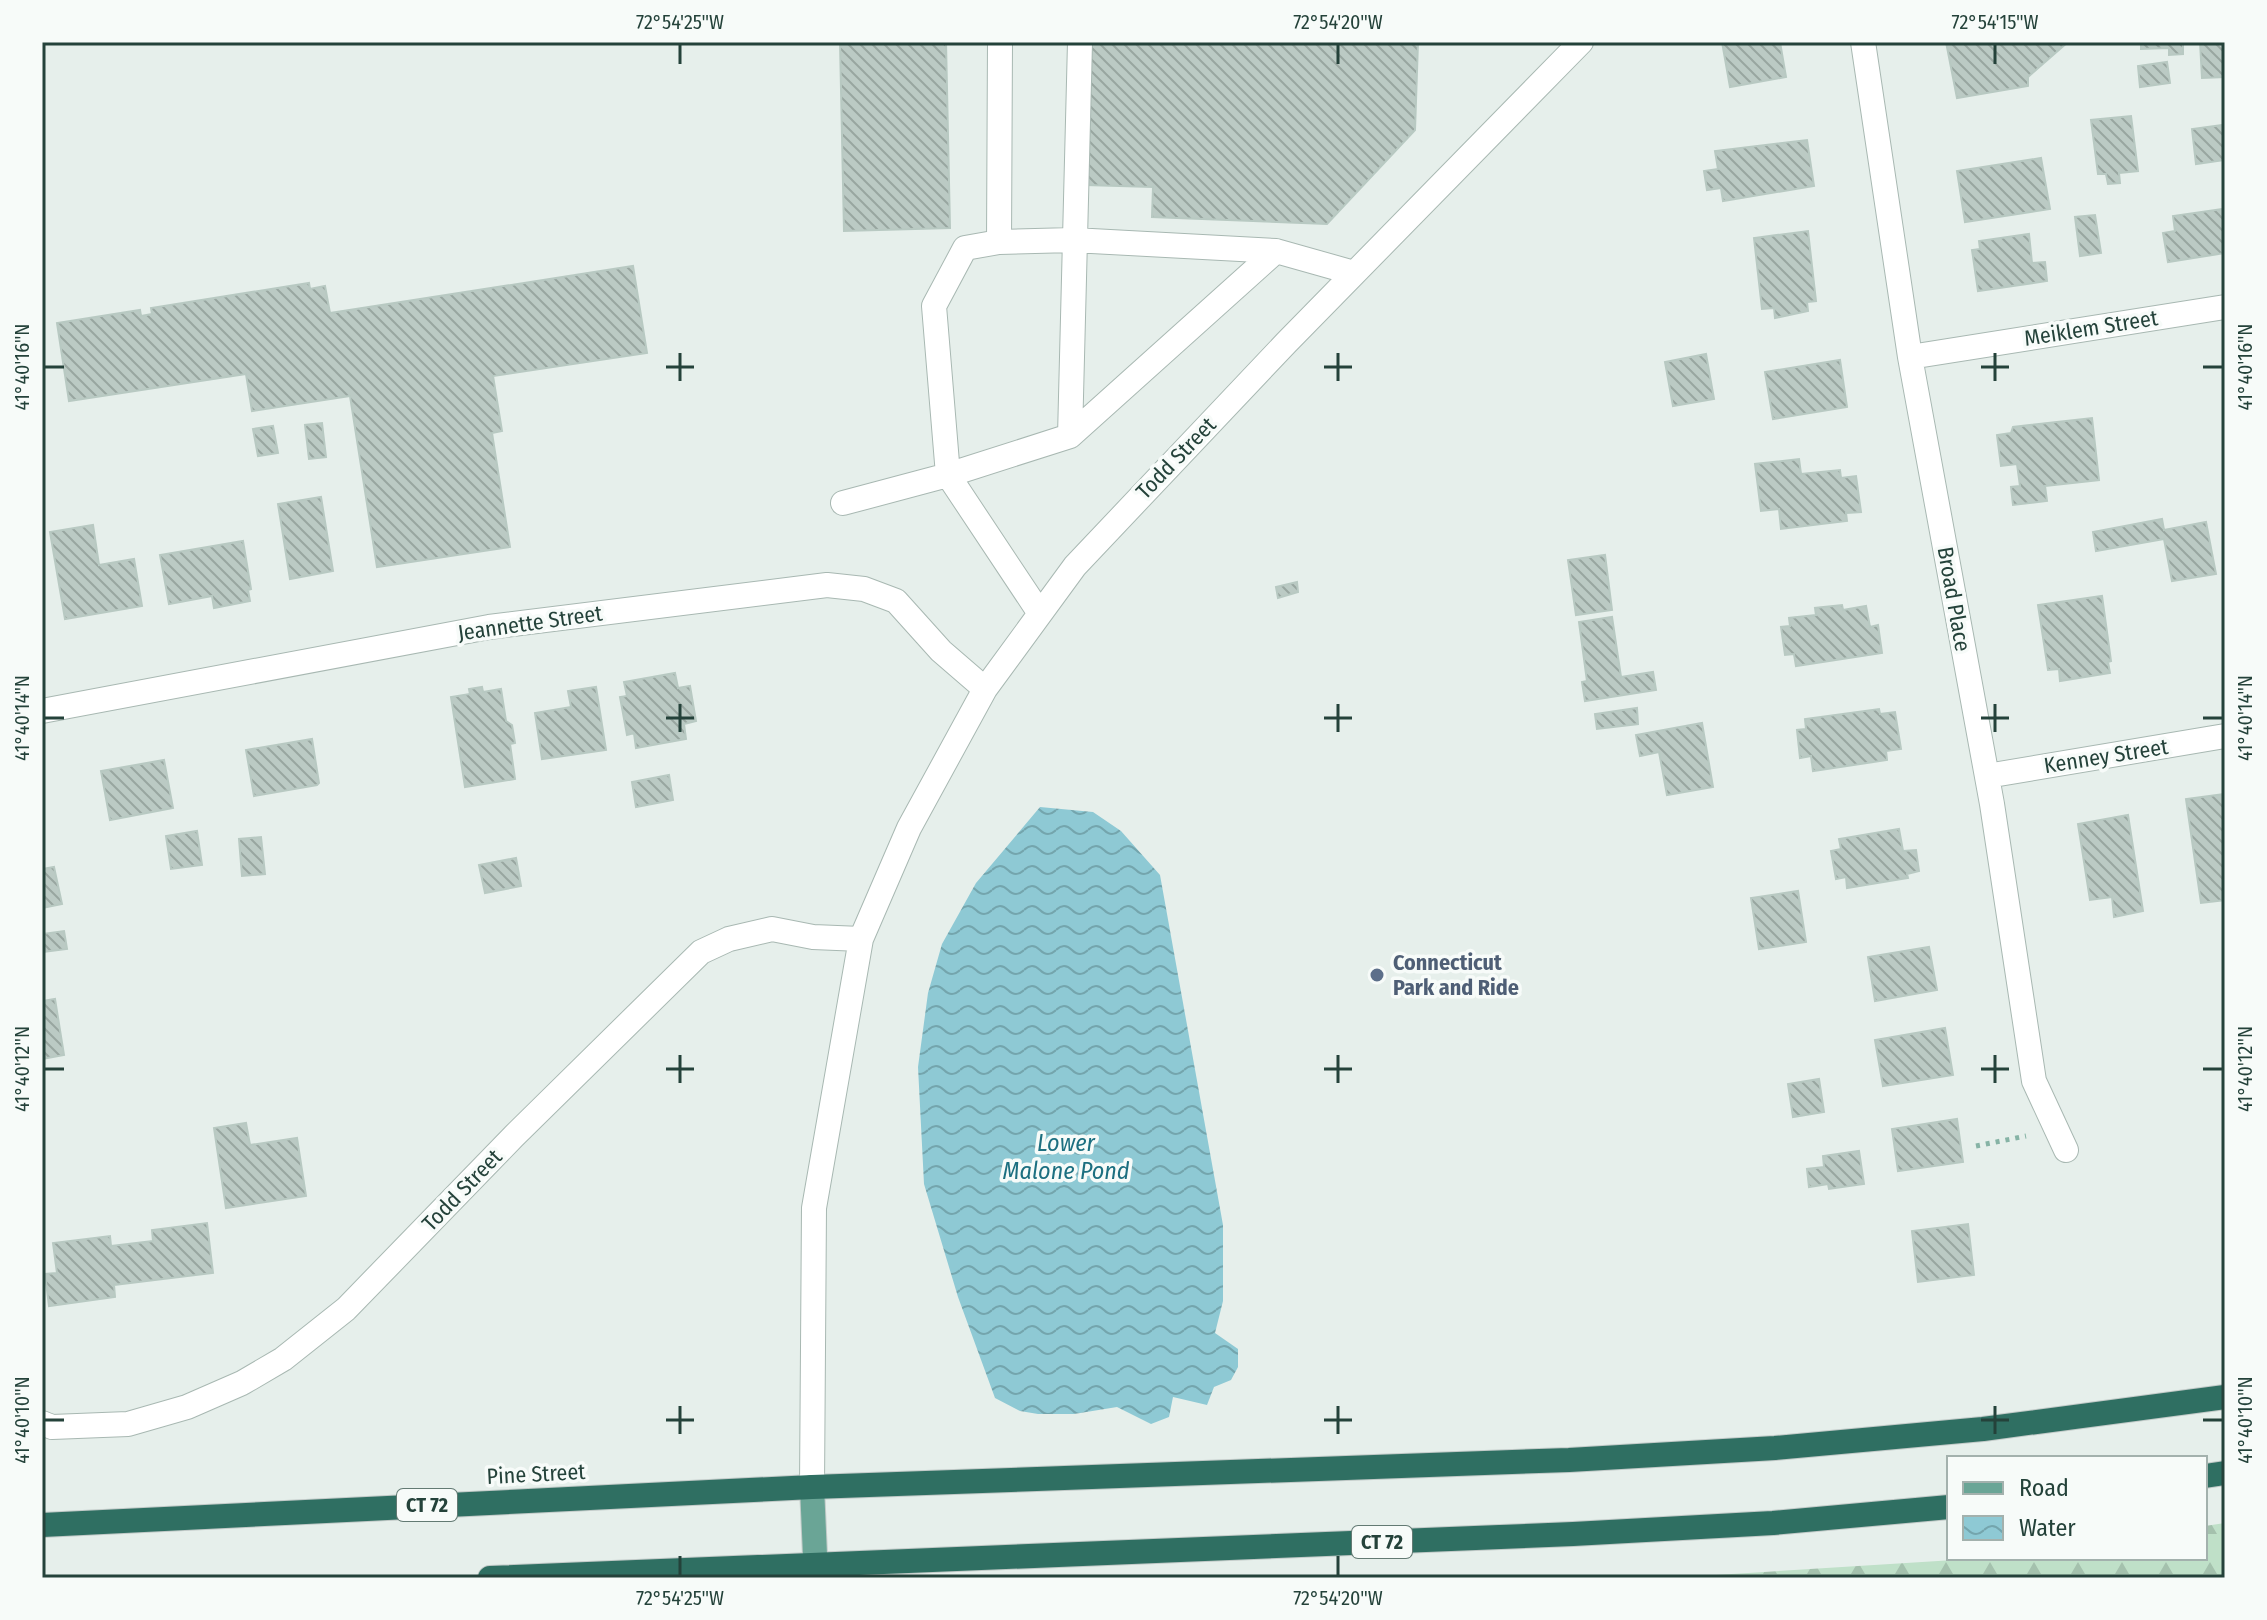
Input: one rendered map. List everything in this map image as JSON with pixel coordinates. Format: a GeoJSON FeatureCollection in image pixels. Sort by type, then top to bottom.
{"type":"FeatureCollection","features":[{"type":"Feature","properties":{"kind":"highway","name":"CT 72"},"geometry":{"type":"LineString","coordinates":[[812,1487],[1569,1460],[1775,1448],[1983,1429],[2225,1397]]}},
{"type":"Feature","properties":{"kind":"highway","name":"Pine Street"},"geometry":{"type":"LineString","coordinates":[[42,1525],[812,1487]]}},
{"type":"Feature","properties":{"kind":"highway","name":"CT 72"},"geometry":{"type":"LineString","coordinates":[[490,1578],[816,1571],[1773,1523],[1947,1507]]}},
{"type":"Feature","properties":{"kind":"main road"},"geometry":{"type":"LineString","coordinates":[[812,1487],[816,1571]]}},
{"type":"Feature","properties":{"kind":"street"},"geometry":{"type":"LineString","coordinates":[[999,242],[1000,42]]}},
{"type":"Feature","properties":{"kind":"street"},"geometry":{"type":"LineString","coordinates":[[1070,436],[1080,42]]}},
{"type":"Feature","properties":{"kind":"street","name":"Todd Street"},"geometry":{"type":"LineString","coordinates":[[812,1487],[814,1208],[861,939],[909,828],[985,689],[1075,566],[1142,492],[1581,42]]}},
{"type":"Feature","properties":{"kind":"street","name":"Broad Place"},"geometry":{"type":"LineString","coordinates":[[1863,42],[1910,357],[1987,776],[2034,1081],[2061,1139]]}},
{"type":"Feature","properties":{"kind":"street"},"geometry":{"type":"LineString","coordinates":[[1039,612],[948,475],[934,306],[965,248],[999,242],[1073,240],[1276,251],[1354,273]]}},
{"type":"Feature","properties":{"kind":"street"},"geometry":{"type":"LineString","coordinates":[[843,503],[948,475],[1070,436],[1276,251]]}},
{"type":"Feature","properties":{"kind":"street","name":"Meiklem Street"},"geometry":{"type":"LineString","coordinates":[[1910,357],[2225,307]]}},
{"type":"Feature","properties":{"kind":"street","name":"Jeannette Street"},"geometry":{"type":"LineString","coordinates":[[42,711],[489,627],[827,585],[864,589],[896,601],[941,651],[985,689]]}},
{"type":"Feature","properties":{"kind":"street","name":"Kenney Street"},"geometry":{"type":"LineString","coordinates":[[1987,776],[2225,736]]}},
{"type":"Feature","properties":{"kind":"street","name":"Todd Street"},"geometry":{"type":"LineString","coordinates":[[42,1423],[52,1427],[128,1424],[187,1407],[242,1383],[283,1359],[346,1309],[514,1136],[701,952],[729,939],[772,929],[813,937],[861,939]]}},
{"type":"Feature","properties":{"kind":"path"},"geometry":{"type":"LineString","coordinates":[[1976,1146],[2061,1139]]}},
{"type":"Feature","properties":{"kind":"green space"},"geometry":{"type":"Polygon","coordinates":[[[2225,1523],[2225,1578],[1415,1578],[1700,1576],[1954,1560],[2207,1560],[2207,1526],[2225,1523]]]}},
{"type":"Feature","properties":{"kind":"water","name":"Lower Malone Pond"},"geometry":{"type":"Polygon","coordinates":[[[1040,807],[1093,812],[1121,831],[1160,875],[1223,1225],[1223,1301],[1215,1333],[1238,1349],[1238,1367],[1231,1380],[1214,1387],[1207,1405],[1173,1397],[1169,1417],[1151,1424],[1117,1407],[1074,1414],[1038,1414],[1020,1411],[995,1398],[958,1297],[924,1184],[918,1067],[928,993],[942,944],[976,883],[1040,807]]]}},
{"type":"Feature","properties":{"kind":"building"},"geometry":{"type":"Polygon","coordinates":[[[840,42],[946,42],[950,228],[844,231],[840,42]]]}},
{"type":"Feature","properties":{"kind":"building"},"geometry":{"type":"Polygon","coordinates":[[[1091,42],[1418,42],[1415,130],[1327,224],[1152,217],[1153,187],[1086,185],[1091,42]]]}},
{"type":"Feature","properties":{"kind":"building"},"geometry":{"type":"Polygon","coordinates":[[[1722,42],[1780,42],[1786,77],[1730,87],[1722,42]]]}},
{"type":"Feature","properties":{"kind":"building"},"geometry":{"type":"Polygon","coordinates":[[[1946,42],[2068,42],[2028,77],[2028,86],[1957,98],[1946,42]]]}},
{"type":"Feature","properties":{"kind":"building"},"geometry":{"type":"Polygon","coordinates":[[[2141,42],[2189,44],[2183,44],[2183,54],[2169,55],[2169,48],[2141,49],[2141,42]]]}},
{"type":"Feature","properties":{"kind":"building"},"geometry":{"type":"Polygon","coordinates":[[[2200,42],[2225,42],[2225,77],[2202,78],[2200,42]]]}},
{"type":"Feature","properties":{"kind":"building"},"geometry":{"type":"Polygon","coordinates":[[[2167,62],[2170,83],[2140,87],[2138,66],[2167,62]]]}},
{"type":"Feature","properties":{"kind":"building"},"geometry":{"type":"Polygon","coordinates":[[[2131,116],[2138,171],[2119,173],[2120,183],[2108,184],[2106,174],[2098,174],[2091,120],[2131,116]]]}},
{"type":"Feature","properties":{"kind":"building"},"geometry":{"type":"Polygon","coordinates":[[[2223,125],[2225,160],[2196,164],[2192,129],[2223,125]]]}},
{"type":"Feature","properties":{"kind":"building"},"geometry":{"type":"Polygon","coordinates":[[[1807,140],[1814,186],[1723,201],[1721,188],[1707,190],[1704,171],[1718,169],[1715,151],[1807,140]]]}},
{"type":"Feature","properties":{"kind":"building"},"geometry":{"type":"Polygon","coordinates":[[[2041,158],[2050,209],[1965,222],[1957,171],[2041,158]]]}},
{"type":"Feature","properties":{"kind":"building"},"geometry":{"type":"Polygon","coordinates":[[[2223,209],[2225,253],[2168,262],[2163,233],[2175,231],[2173,216],[2223,209]]]}},
{"type":"Feature","properties":{"kind":"building"},"geometry":{"type":"Polygon","coordinates":[[[2095,215],[2101,253],[2080,256],[2075,217],[2095,215]]]}},
{"type":"Feature","properties":{"kind":"building"},"geometry":{"type":"Polygon","coordinates":[[[1808,231],[1816,301],[1807,302],[1808,311],[1775,318],[1774,308],[1762,309],[1754,238],[1808,231]]]}},
{"type":"Feature","properties":{"kind":"building"},"geometry":{"type":"Polygon","coordinates":[[[2029,234],[2032,263],[2045,262],[2047,281],[1978,291],[1972,250],[1980,249],[1979,241],[2029,234]]]}},
{"type":"Feature","properties":{"kind":"building"},"geometry":{"type":"Polygon","coordinates":[[[633,266],[647,353],[493,376],[502,431],[492,433],[510,547],[377,567],[350,396],[252,411],[246,374],[69,401],[57,323],[140,310],[141,316],[152,314],[151,308],[309,283],[310,289],[325,286],[330,313],[633,266]]]}},
{"type":"Feature","properties":{"kind":"building"},"geometry":{"type":"Polygon","coordinates":[[[1706,354],[1714,399],[1673,406],[1665,362],[1706,354]]]}},
{"type":"Feature","properties":{"kind":"building"},"geometry":{"type":"Polygon","coordinates":[[[1840,360],[1847,407],[1773,419],[1765,372],[1840,360]]]}},
{"type":"Feature","properties":{"kind":"building"},"geometry":{"type":"Polygon","coordinates":[[[2092,418],[2099,480],[2045,486],[2047,501],[2013,505],[2011,487],[2020,486],[2017,464],[2001,466],[1997,435],[2011,433],[2013,427],[2092,418]]]}},
{"type":"Feature","properties":{"kind":"building"},"geometry":{"type":"Polygon","coordinates":[[[322,423],[326,457],[309,459],[305,425],[322,423]]]}},
{"type":"Feature","properties":{"kind":"building"},"geometry":{"type":"Polygon","coordinates":[[[273,426],[278,453],[258,456],[253,429],[273,426]]]}},
{"type":"Feature","properties":{"kind":"building"},"geometry":{"type":"Polygon","coordinates":[[[1799,459],[1801,474],[1840,470],[1841,478],[1856,476],[1861,512],[1846,513],[1847,521],[1781,529],[1779,509],[1761,511],[1755,464],[1799,459]]]}},
{"type":"Feature","properties":{"kind":"building"},"geometry":{"type":"Polygon","coordinates":[[[321,497],[333,571],[290,579],[278,504],[321,497]]]}},
{"type":"Feature","properties":{"kind":"building"},"geometry":{"type":"Polygon","coordinates":[[[2162,519],[2164,530],[2206,522],[2216,574],[2172,581],[2164,539],[2096,551],[2093,532],[2162,519]]]}},
{"type":"Feature","properties":{"kind":"building"},"geometry":{"type":"Polygon","coordinates":[[[93,525],[99,565],[134,559],[142,606],[65,619],[50,532],[93,525]]]}},
{"type":"Feature","properties":{"kind":"building"},"geometry":{"type":"Polygon","coordinates":[[[243,541],[250,601],[214,608],[212,596],[169,604],[160,555],[243,541]]]}},
{"type":"Feature","properties":{"kind":"building"},"geometry":{"type":"Polygon","coordinates":[[[1605,555],[1612,610],[1576,615],[1568,560],[1605,555]]]}},
{"type":"Feature","properties":{"kind":"building"},"geometry":{"type":"Polygon","coordinates":[[[1297,582],[1298,592],[1278,598],[1276,587],[1297,582]]]}},
{"type":"Feature","properties":{"kind":"building"},"geometry":{"type":"Polygon","coordinates":[[[2102,596],[2110,673],[2060,681],[2059,669],[2048,670],[2038,605],[2102,596]]]}},
{"type":"Feature","properties":{"kind":"building"},"geometry":{"type":"Polygon","coordinates":[[[1842,605],[1843,610],[1866,606],[1870,627],[1878,625],[1882,653],[1796,666],[1794,654],[1785,655],[1781,627],[1790,626],[1789,618],[1816,615],[1815,608],[1842,605]]]}},
{"type":"Feature","properties":{"kind":"building"},"geometry":{"type":"Polygon","coordinates":[[[1612,617],[1621,677],[1653,672],[1656,690],[1585,701],[1582,682],[1587,681],[1579,622],[1612,617]]]}},
{"type":"Feature","properties":{"kind":"building"},"geometry":{"type":"Polygon","coordinates":[[[675,673],[678,688],[690,686],[696,721],[684,724],[686,739],[636,748],[634,733],[627,735],[620,697],[627,696],[624,682],[675,673]]]}},
{"type":"Feature","properties":{"kind":"building"},"geometry":{"type":"Polygon","coordinates":[[[482,687],[483,692],[501,689],[506,721],[512,725],[515,743],[510,744],[515,779],[465,787],[451,697],[470,694],[469,689],[482,687]]]}},
{"type":"Feature","properties":{"kind":"building"},"geometry":{"type":"Polygon","coordinates":[[[596,687],[606,750],[542,759],[535,713],[571,707],[568,691],[596,687]]]}},
{"type":"Feature","properties":{"kind":"building"},"geometry":{"type":"Polygon","coordinates":[[[1637,708],[1638,724],[1597,729],[1595,714],[1637,708]]]}},
{"type":"Feature","properties":{"kind":"building"},"geometry":{"type":"Polygon","coordinates":[[[1879,709],[1880,714],[1895,712],[1901,749],[1886,751],[1887,760],[1813,771],[1811,756],[1800,758],[1797,730],[1806,729],[1805,719],[1879,709]]]}},
{"type":"Feature","properties":{"kind":"building"},"geometry":{"type":"Polygon","coordinates":[[[1702,723],[1713,787],[1667,795],[1659,752],[1640,756],[1636,735],[1702,723]]]}},
{"type":"Feature","properties":{"kind":"building"},"geometry":{"type":"Polygon","coordinates":[[[312,739],[317,785],[254,796],[246,750],[312,739]]]}},
{"type":"Feature","properties":{"kind":"building"},"geometry":{"type":"Polygon","coordinates":[[[164,760],[173,808],[110,820],[101,771],[164,760]]]}},
{"type":"Feature","properties":{"kind":"building"},"geometry":{"type":"Polygon","coordinates":[[[669,775],[673,800],[636,807],[632,782],[669,775]]]}},
{"type":"Feature","properties":{"kind":"building"},"geometry":{"type":"Polygon","coordinates":[[[2225,794],[2225,900],[2201,903],[2186,799],[2225,794]]]}},
{"type":"Feature","properties":{"kind":"building"},"geometry":{"type":"Polygon","coordinates":[[[2128,815],[2143,911],[2114,917],[2112,897],[2090,900],[2078,824],[2128,815]]]}},
{"type":"Feature","properties":{"kind":"building"},"geometry":{"type":"Polygon","coordinates":[[[1899,829],[1903,851],[1916,850],[1919,871],[1907,874],[1908,878],[1847,888],[1846,877],[1836,879],[1831,851],[1841,849],[1839,839],[1899,829]]]}},
{"type":"Feature","properties":{"kind":"building"},"geometry":{"type":"Polygon","coordinates":[[[197,831],[202,865],[171,869],[166,836],[197,831]]]}},
{"type":"Feature","properties":{"kind":"building"},"geometry":{"type":"Polygon","coordinates":[[[261,837],[265,874],[242,876],[239,839],[261,837]]]}},
{"type":"Feature","properties":{"kind":"building"},"geometry":{"type":"Polygon","coordinates":[[[516,858],[521,886],[485,893],[479,865],[516,858]]]}},
{"type":"Feature","properties":{"kind":"building"},"geometry":{"type":"Polygon","coordinates":[[[54,867],[62,904],[42,908],[42,869],[54,867]]]}},
{"type":"Feature","properties":{"kind":"building"},"geometry":{"type":"Polygon","coordinates":[[[1798,891],[1806,942],[1759,949],[1751,898],[1798,891]]]}},
{"type":"Feature","properties":{"kind":"building"},"geometry":{"type":"Polygon","coordinates":[[[64,931],[67,949],[42,952],[42,934],[64,931]]]}},
{"type":"Feature","properties":{"kind":"building"},"geometry":{"type":"Polygon","coordinates":[[[1929,947],[1937,990],[1875,1001],[1868,957],[1929,947]]]}},
{"type":"Feature","properties":{"kind":"building"},"geometry":{"type":"Polygon","coordinates":[[[55,999],[64,1055],[42,1059],[42,1001],[55,999]]]}},
{"type":"Feature","properties":{"kind":"building"},"geometry":{"type":"Polygon","coordinates":[[[1945,1028],[1953,1075],[1883,1086],[1875,1040],[1945,1028]]]}},
{"type":"Feature","properties":{"kind":"building"},"geometry":{"type":"Polygon","coordinates":[[[1819,1079],[1824,1112],[1793,1117],[1788,1084],[1819,1079]]]}},
{"type":"Feature","properties":{"kind":"building"},"geometry":{"type":"Polygon","coordinates":[[[1957,1119],[1963,1162],[1898,1171],[1892,1129],[1957,1119]]]}},
{"type":"Feature","properties":{"kind":"building"},"geometry":{"type":"Polygon","coordinates":[[[246,1123],[250,1145],[297,1138],[306,1196],[226,1208],[214,1128],[246,1123]]]}},
{"type":"Feature","properties":{"kind":"building"},"geometry":{"type":"Polygon","coordinates":[[[1859,1151],[1864,1184],[1829,1189],[1828,1184],[1809,1187],[1807,1169],[1824,1167],[1823,1156],[1859,1151]]]}},
{"type":"Feature","properties":{"kind":"building"},"geometry":{"type":"Polygon","coordinates":[[[207,1223],[213,1273],[114,1285],[115,1297],[49,1306],[45,1274],[57,1273],[53,1243],[110,1236],[111,1246],[153,1241],[152,1230],[207,1223]]]}},
{"type":"Feature","properties":{"kind":"building"},"geometry":{"type":"Polygon","coordinates":[[[1968,1224],[1974,1275],[1918,1282],[1912,1231],[1968,1224]]]}},
{"type":"Feature","properties":{"kind":"place","name":"Connecticut Park and Ride"},"geometry":{"type":"Point","coordinates":[1377,975]}}]}
